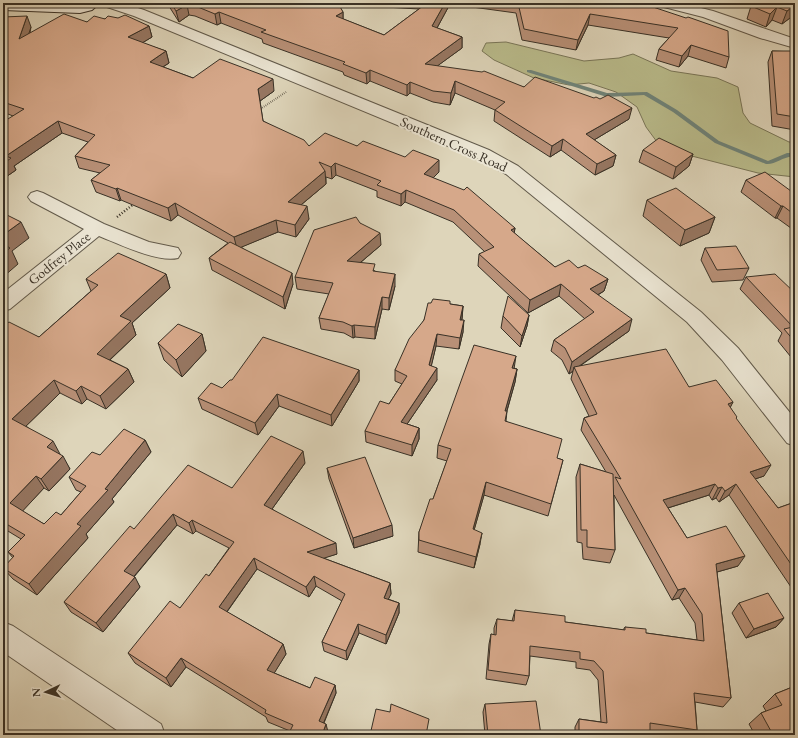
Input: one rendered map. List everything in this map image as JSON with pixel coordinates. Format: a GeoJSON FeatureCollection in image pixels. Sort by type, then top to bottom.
{"type":"FeatureCollection","features":[{"type":"Feature","properties":{"kind":"street"},"geometry":{"type":"LineString","coordinates":[[3,6],[29,6],[46,3]]}},
{"type":"Feature","properties":{"kind":"street"},"geometry":{"type":"LineString","coordinates":[[665,3],[708,14],[765,35],[795,44]]}},
{"type":"Feature","properties":{"kind":"street","name":"Southern Cross Road"},"geometry":{"type":"LineString","coordinates":[[29,6],[67,5],[80,9],[90,5],[116,5],[139,13],[483,154],[512,170],[694,317],[730,354],[795,436]]}},
{"type":"Feature","properties":{"kind":"street","name":"Godfrey Place"},"geometry":{"type":"LineString","coordinates":[[37,197],[97,228],[144,247],[171,253]]}},
{"type":"Feature","properties":{"kind":"street","name":"Godfrey Place"},"geometry":{"type":"LineString","coordinates":[[3,304],[97,228]]}},
{"type":"Feature","properties":{"kind":"street"},"geometry":{"type":"LineString","coordinates":[[3,636],[150,735]]}},
{"type":"Feature","properties":{"kind":"path"},"geometry":{"type":"LineString","coordinates":[[258,110],[303,81]]}},
{"type":"Feature","properties":{"kind":"path"},"geometry":{"type":"LineString","coordinates":[[97,228],[115,218],[140,199]]}},
{"type":"Feature","properties":{"kind":"green space"},"geometry":{"type":"Polygon","coordinates":[[[506,42],[584,61],[619,58],[633,54],[671,71],[717,78],[738,87],[743,113],[750,123],[789,142],[795,142],[795,177],[758,173],[680,153],[660,146],[646,127],[637,107],[616,92],[589,83],[569,85],[534,78],[494,60],[482,51],[486,43],[506,42]]]}},
{"type":"Feature","properties":{"kind":"building"},"geometry":{"type":"Polygon","coordinates":[[[171,3],[338,3],[343,12],[336,16],[384,35],[427,3],[445,3],[432,26],[462,37],[425,64],[482,72],[484,71],[524,87],[535,77],[594,98],[596,97],[600,99],[608,95],[632,108],[586,134],[616,155],[597,164],[563,139],[552,146],[495,110],[505,102],[455,81],[451,93],[433,91],[410,82],[407,85],[370,70],[366,73],[343,64],[345,62],[261,32],[266,30],[219,12],[215,14],[193,5],[187,5],[176,11],[171,3]]]}},
{"type":"Feature","properties":{"kind":"building"},"geometry":{"type":"Polygon","coordinates":[[[518,3],[641,3],[728,31],[729,57],[691,45],[682,56],[659,49],[678,28],[590,14],[578,40],[524,29],[518,3]]]}},
{"type":"Feature","properties":{"kind":"building"},"geometry":{"type":"Polygon","coordinates":[[[754,3],[795,3],[795,5],[787,11],[777,7],[770,14],[751,6],[754,3]]]}},
{"type":"Feature","properties":{"kind":"building"},"geometry":{"type":"Polygon","coordinates":[[[64,14],[87,22],[94,16],[105,19],[108,16],[118,18],[125,15],[149,26],[128,37],[166,51],[150,62],[193,78],[220,59],[273,79],[258,89],[263,121],[304,140],[309,146],[325,133],[357,146],[363,141],[405,157],[413,150],[439,160],[424,174],[464,190],[467,187],[515,228],[511,230],[555,267],[569,260],[578,268],[585,265],[608,279],[590,289],[632,319],[572,362],[565,348],[554,340],[594,312],[561,284],[530,300],[479,254],[494,247],[454,210],[406,190],[401,194],[377,185],[381,181],[335,163],[331,167],[319,162],[325,171],[288,202],[307,206],[295,225],[276,220],[234,237],[175,203],[168,208],[117,188],[116,189],[91,180],[110,165],[75,156],[95,135],[58,121],[6,156],[11,158],[3,164],[3,122],[24,109],[3,102],[3,17],[27,16],[19,39],[64,14]]]}},
{"type":"Feature","properties":{"kind":"building"},"geometry":{"type":"Polygon","coordinates":[[[772,51],[795,52],[795,117],[777,114],[772,51]]]}},
{"type":"Feature","properties":{"kind":"building"},"geometry":{"type":"Polygon","coordinates":[[[659,138],[693,154],[676,167],[643,150],[659,138]]]}},
{"type":"Feature","properties":{"kind":"building"},"geometry":{"type":"Polygon","coordinates":[[[765,172],[795,194],[795,215],[746,180],[765,172]]]}},
{"type":"Feature","properties":{"kind":"building"},"geometry":{"type":"Polygon","coordinates":[[[676,188],[715,217],[685,230],[647,200],[676,188]]]}},
{"type":"Feature","properties":{"kind":"building"},"geometry":{"type":"Polygon","coordinates":[[[3,213],[21,222],[3,235],[3,213]]]}},
{"type":"Feature","properties":{"kind":"building"},"geometry":{"type":"Polygon","coordinates":[[[356,217],[360,223],[380,233],[347,261],[375,264],[373,271],[395,274],[389,298],[382,297],[375,327],[352,326],[343,322],[319,318],[333,283],[295,277],[314,230],[356,217]]]}},
{"type":"Feature","properties":{"kind":"building"},"geometry":{"type":"Polygon","coordinates":[[[230,242],[292,273],[283,297],[209,258],[230,242]]]}},
{"type":"Feature","properties":{"kind":"building"},"geometry":{"type":"Polygon","coordinates":[[[3,244],[10,248],[3,253],[3,244]]]}},
{"type":"Feature","properties":{"kind":"building"},"geometry":{"type":"Polygon","coordinates":[[[736,246],[749,268],[717,270],[705,248],[736,246]]]}},
{"type":"Feature","properties":{"kind":"building"},"geometry":{"type":"Polygon","coordinates":[[[118,253],[166,274],[120,316],[131,321],[97,354],[128,369],[100,396],[81,386],[76,391],[54,380],[12,419],[53,441],[47,447],[63,456],[41,479],[36,476],[10,503],[44,524],[56,512],[61,515],[86,486],[69,477],[92,452],[100,455],[124,429],[145,440],[105,489],[108,490],[77,524],[81,526],[29,584],[3,568],[14,556],[8,552],[25,535],[3,522],[3,326],[9,322],[39,337],[98,285],[86,279],[118,253]]]}},
{"type":"Feature","properties":{"kind":"building"},"geometry":{"type":"Polygon","coordinates":[[[775,274],[795,293],[795,342],[784,329],[793,327],[746,277],[775,274]]]}},
{"type":"Feature","properties":{"kind":"building"},"geometry":{"type":"Polygon","coordinates":[[[508,296],[529,315],[522,336],[503,316],[508,296]]]}},
{"type":"Feature","properties":{"kind":"building"},"geometry":{"type":"Polygon","coordinates":[[[433,299],[450,301],[450,304],[463,306],[460,320],[464,320],[460,338],[437,334],[429,365],[437,368],[401,422],[419,428],[412,445],[365,431],[380,401],[389,404],[407,376],[395,370],[409,339],[424,320],[428,303],[431,303],[433,299]]]}},
{"type":"Feature","properties":{"kind":"building"},"geometry":{"type":"Polygon","coordinates":[[[178,324],[202,334],[176,360],[158,343],[178,324]]]}},
{"type":"Feature","properties":{"kind":"building"},"geometry":{"type":"Polygon","coordinates":[[[263,337],[359,370],[331,415],[277,394],[255,423],[198,398],[211,383],[222,388],[230,380],[232,380],[263,337]]]}},
{"type":"Feature","properties":{"kind":"building"},"geometry":{"type":"Polygon","coordinates":[[[474,345],[516,356],[512,368],[517,369],[505,411],[507,411],[505,421],[562,439],[557,458],[563,460],[551,504],[486,482],[473,529],[482,533],[476,557],[419,540],[419,532],[430,499],[433,499],[451,449],[438,445],[474,345]]]}},
{"type":"Feature","properties":{"kind":"building"},"geometry":{"type":"Polygon","coordinates":[[[666,349],[689,387],[716,380],[733,402],[728,404],[737,417],[736,418],[771,465],[750,472],[778,508],[795,502],[795,570],[736,484],[725,491],[722,487],[718,488],[715,484],[663,500],[687,538],[726,526],[745,556],[716,564],[731,698],[694,693],[697,730],[650,723],[650,735],[579,735],[579,719],[607,723],[603,671],[594,661],[580,659],[580,652],[530,646],[529,676],[488,670],[491,634],[496,635],[497,619],[514,621],[515,610],[565,616],[565,622],[625,630],[625,627],[646,629],[646,633],[704,641],[702,614],[685,588],[678,590],[615,477],[621,479],[584,418],[597,414],[574,367],[666,349]]]}},
{"type":"Feature","properties":{"kind":"building"},"geometry":{"type":"Polygon","coordinates":[[[271,436],[303,451],[264,505],[336,543],[307,552],[390,583],[384,598],[399,603],[386,635],[358,624],[346,651],[322,642],[345,594],[314,576],[306,587],[254,558],[219,607],[283,644],[267,670],[310,688],[315,677],[335,685],[319,721],[326,724],[322,735],[288,735],[293,725],[265,713],[266,710],[181,658],[166,678],[128,653],[170,601],[180,608],[206,574],[209,576],[234,542],[192,520],[189,523],[173,514],[124,571],[135,577],[96,623],[64,602],[130,526],[134,529],[188,465],[232,488],[271,436]]]}},
{"type":"Feature","properties":{"kind":"building"},"geometry":{"type":"Polygon","coordinates":[[[365,457],[392,525],[353,538],[327,468],[365,457]]]}},
{"type":"Feature","properties":{"kind":"building"},"geometry":{"type":"Polygon","coordinates":[[[580,464],[613,474],[615,550],[587,547],[587,530],[581,530],[580,464]]]}},
{"type":"Feature","properties":{"kind":"building"},"geometry":{"type":"Polygon","coordinates":[[[768,593],[784,618],[754,629],[739,603],[768,593]]]}},
{"type":"Feature","properties":{"kind":"building"},"geometry":{"type":"Polygon","coordinates":[[[795,686],[795,735],[766,735],[772,733],[761,713],[782,705],[775,694],[795,686]]]}},
{"type":"Feature","properties":{"kind":"building"},"geometry":{"type":"Polygon","coordinates":[[[536,701],[541,735],[488,735],[485,704],[536,701]]]}},
{"type":"Feature","properties":{"kind":"building"},"geometry":{"type":"Polygon","coordinates":[[[391,704],[429,719],[426,735],[370,735],[376,709],[390,712],[391,704]]]}},
{"type":"Feature","properties":{"kind":"waterway"},"geometry":{"type":"LineString","coordinates":[[529,71],[607,95],[645,93],[675,111],[717,142],[768,163],[789,154],[795,155]]}}]}
